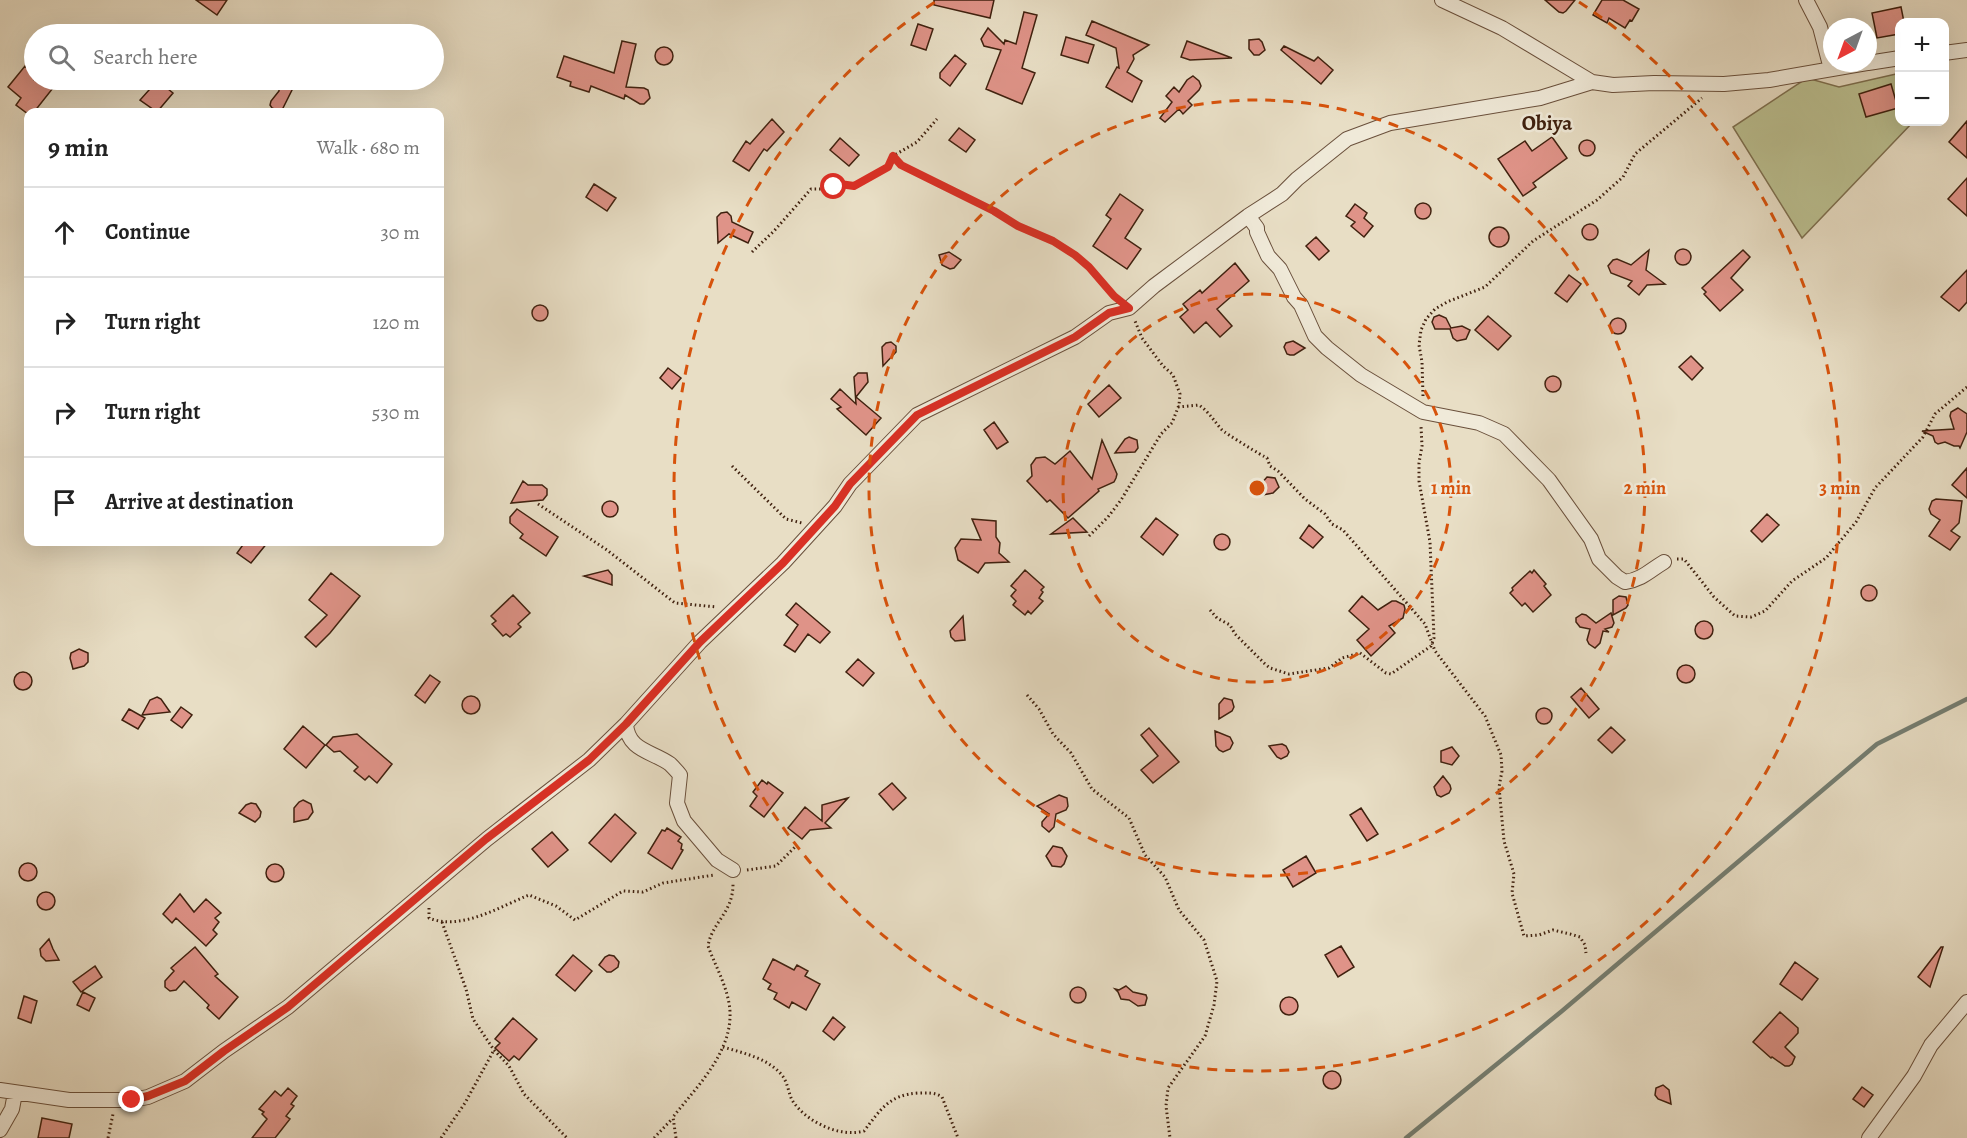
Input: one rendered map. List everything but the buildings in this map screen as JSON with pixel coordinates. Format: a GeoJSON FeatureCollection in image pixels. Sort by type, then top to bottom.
{"type":"FeatureCollection","features":[{"type":"Feature","properties":{"kind":"street"},"geometry":{"type":"LineString","coordinates":[[1442,0],[1502,28],[1592,82],[1613,85],[1724,84],[1769,80],[1823,70]]}},
{"type":"Feature","properties":{"kind":"street"},"geometry":{"type":"LineString","coordinates":[[1806,0],[1820,27],[1823,38]]}},
{"type":"Feature","properties":{"kind":"street"},"geometry":{"type":"LineString","coordinates":[[1949,52],[1967,50]]}},
{"type":"Feature","properties":{"kind":"street"},"geometry":{"type":"LineString","coordinates":[[1877,61],[1895,59]]}},
{"type":"Feature","properties":{"kind":"street"},"geometry":{"type":"LineString","coordinates":[[0,1090],[69,1100],[116,1101],[148,1096],[185,1081],[288,1007],[486,839],[589,760],[626,724],[700,642],[783,563],[835,506],[850,484],[917,415],[1075,337],[1109,313],[1129,308],[1154,286],[1248,216],[1282,194],[1347,139],[1390,123],[1540,98],[1592,82]]}},
{"type":"Feature","properties":{"kind":"street"},"geometry":{"type":"LineString","coordinates":[[1248,216],[1257,228],[1269,256],[1280,269],[1294,297],[1301,305],[1315,336],[1333,354],[1361,375],[1423,412],[1479,423],[1504,434],[1527,454],[1549,480],[1591,539],[1599,560],[1617,577],[1625,582],[1637,580],[1647,576],[1664,562]]}},
{"type":"Feature","properties":{"kind":"street"},"geometry":{"type":"LineString","coordinates":[[626,724],[627,735],[637,747],[669,764],[680,775],[677,803],[684,821],[717,860],[734,870]]}},
{"type":"Feature","properties":{"kind":"street"},"geometry":{"type":"LineString","coordinates":[[1869,1138],[1914,1076],[1931,1045],[1967,1002]]}},
{"type":"Feature","properties":{"kind":"street"},"geometry":{"type":"LineString","coordinates":[[0,1130],[12,1109],[15,1093]]}},
{"type":"Feature","properties":{"kind":"path"},"geometry":{"type":"LineString","coordinates":[[752,252],[811,189],[825,189],[840,184],[854,186],[888,167],[893,156],[917,142],[936,119]]}},
{"type":"Feature","properties":{"kind":"path"},"geometry":{"type":"LineString","coordinates":[[893,156],[901,165],[1068,250],[1089,267],[1114,296],[1129,308],[1142,338],[1162,366],[1173,375],[1180,394],[1172,423],[1161,434],[1121,500],[1089,536]]}},
{"type":"Feature","properties":{"kind":"path"},"geometry":{"type":"LineString","coordinates":[[1664,562],[1684,559],[1714,597],[1736,616],[1752,616],[1765,611],[1792,581],[1826,558],[1856,522],[1875,488],[1923,437],[1935,414],[1967,387]]}},
{"type":"Feature","properties":{"kind":"path"},"geometry":{"type":"LineString","coordinates":[[1178,407],[1199,405],[1207,410],[1222,431],[1246,444],[1263,458],[1267,458],[1270,466],[1278,471],[1305,499],[1320,508],[1332,524],[1343,530],[1425,624],[1435,651],[1485,716],[1501,755],[1502,771],[1499,787],[1504,841],[1514,874],[1512,893],[1524,936],[1539,935],[1553,930],[1570,934],[1580,937],[1585,945],[1586,953]]}},
{"type":"Feature","properties":{"kind":"path"},"geometry":{"type":"LineString","coordinates":[[732,466],[786,519],[815,526]]}},
{"type":"Feature","properties":{"kind":"path"},"geometry":{"type":"LineString","coordinates":[[538,504],[607,550],[675,603],[737,609]]}},
{"type":"Feature","properties":{"kind":"path"},"geometry":{"type":"LineString","coordinates":[[1027,695],[1039,709],[1053,734],[1071,753],[1092,789],[1129,818],[1145,855],[1165,877],[1179,910],[1204,940],[1217,981],[1214,1005],[1205,1036],[1168,1088],[1166,1106],[1170,1138]]}},
{"type":"Feature","properties":{"kind":"path"},"geometry":{"type":"LineString","coordinates":[[654,1138],[714,1065],[723,1047],[729,1019],[729,1005],[708,943],[729,907],[733,892],[734,870]]}},
{"type":"Feature","properties":{"kind":"path"},"geometry":{"type":"LineString","coordinates":[[428,888],[429,918],[442,922],[465,920],[528,895],[556,906],[575,920],[623,891]]}},
{"type":"Feature","properties":{"kind":"path"},"geometry":{"type":"LineString","coordinates":[[442,922],[466,989],[473,1018],[494,1050],[508,1066],[524,1094],[567,1138]]}},
{"type":"Feature","properties":{"kind":"path"},"geometry":{"type":"LineString","coordinates":[[723,1047],[755,1057],[770,1065],[782,1075],[792,1099],[799,1107],[816,1123],[829,1129],[859,1133],[864,1131],[887,1103],[895,1098],[908,1094],[926,1093],[942,1097],[958,1138]]}},
{"type":"Feature","properties":{"kind":"path"},"geometry":{"type":"LineString","coordinates":[[441,1138],[465,1103],[494,1050]]}},
{"type":"Feature","properties":{"kind":"path"},"geometry":{"type":"LineString","coordinates":[[108,1138],[116,1101]]}},
{"type":"Feature","properties":{"kind":"path"},"geometry":{"type":"LineString","coordinates":[[673,1117],[676,1138]]}},
{"type":"Feature","properties":{"kind":"green space"},"geometry":{"type":"Polygon","coordinates":[[[1895,74],[1895,126],[1909,126],[1802,238],[1733,127],[1807,78],[1839,87],[1895,74]]]}},
{"type":"Feature","properties":{"kind":"waterway"},"geometry":{"type":"LineString","coordinates":[[1406,1138],[1562,1011],[1877,744],[1967,699]]}},
{"type":"Feature","properties":{"kind":"district","name":"Obiya"},"geometry":{"type":"Point","coordinates":[1547,123]}},
{"type":"Feature","properties":{"kind":"route"},"geometry":{"type":"LineString","coordinates":[[132,1100],[185,1081],[288,1007],[486,839],[589,760],[626,724],[700,642],[783,563],[835,506],[850,484],[917,415],[1075,337],[1109,313],[1129,308],[1114,296],[1089,267],[1075,255],[1053,241],[1018,226],[933,179],[901,165],[893,156],[888,167],[854,186],[840,184],[834,187]]}}]}
